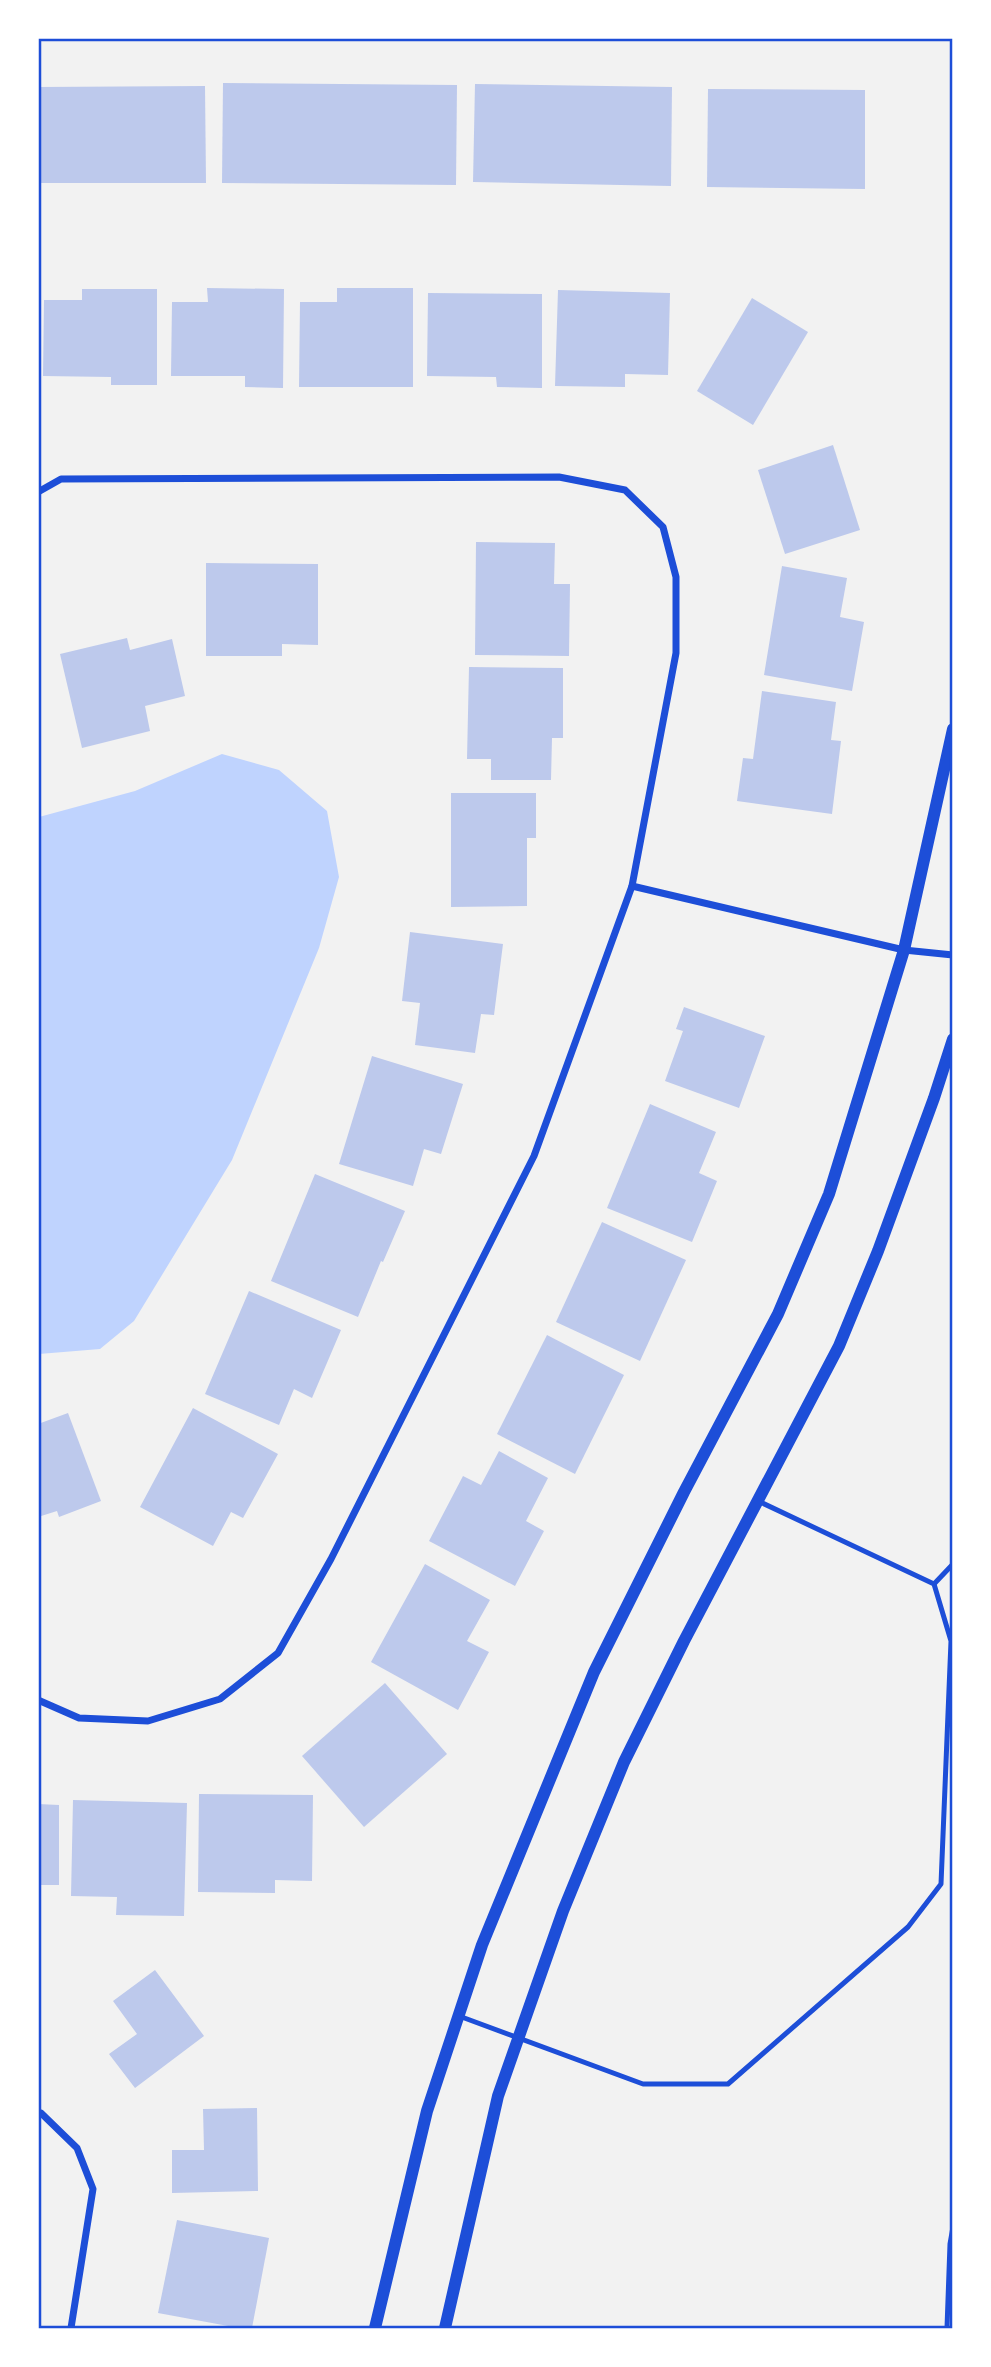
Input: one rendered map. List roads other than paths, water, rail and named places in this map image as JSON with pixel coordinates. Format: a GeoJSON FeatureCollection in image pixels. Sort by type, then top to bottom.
{"type":"FeatureCollection","features":[{"type":"Feature","properties":{"kind":"street"},"geometry":{"type":"LineString","coordinates":[[38,492],[61,479],[559,477],[625,490],[663,527],[676,578],[676,653],[632,886],[534,1156],[331,1559],[278,1653],[220,1699],[148,1721],[79,1718],[38,1700]]}},
{"type":"Feature","properties":{"kind":"street"},"geometry":{"type":"LineString","coordinates":[[375,2329],[427,2111],[482,1945],[594,1672],[684,1492],[778,1314],[824,1206],[904,950],[953,729]]}},
{"type":"Feature","properties":{"kind":"street"},"geometry":{"type":"LineString","coordinates":[[632,886],[904,950],[953,955]]}},
{"type":"Feature","properties":{"kind":"street"},"geometry":{"type":"LineString","coordinates":[[445,2329],[498,2096],[563,1911],[624,1762],[839,1346],[892,1213],[953,1039]]}},
{"type":"Feature","properties":{"kind":"street"},"geometry":{"type":"LineString","coordinates":[[38,2112],[77,2148],[93,2189],[71,2329]]}},
{"type":"Feature","properties":{"kind":"lane"},"geometry":{"type":"LineString","coordinates":[[459,2016],[643,2084],[728,2084],[908,1927],[941,1884],[951,1641],[934,1584],[758,1501]]}},
{"type":"Feature","properties":{"kind":"lane"},"geometry":{"type":"LineString","coordinates":[[934,1584],[953,1564]]}},
{"type":"Feature","properties":{"kind":"lane"},"geometry":{"type":"LineString","coordinates":[[947,2329],[953,2227]]}},
{"type":"Feature","properties":{"kind":"water"},"geometry":{"type":"Polygon","coordinates":[[[222,754],[279,770],[327,811],[339,877],[319,948],[232,1160],[134,1321],[100,1349],[39,1354],[39,817],[135,791],[222,754]]]}}]}
